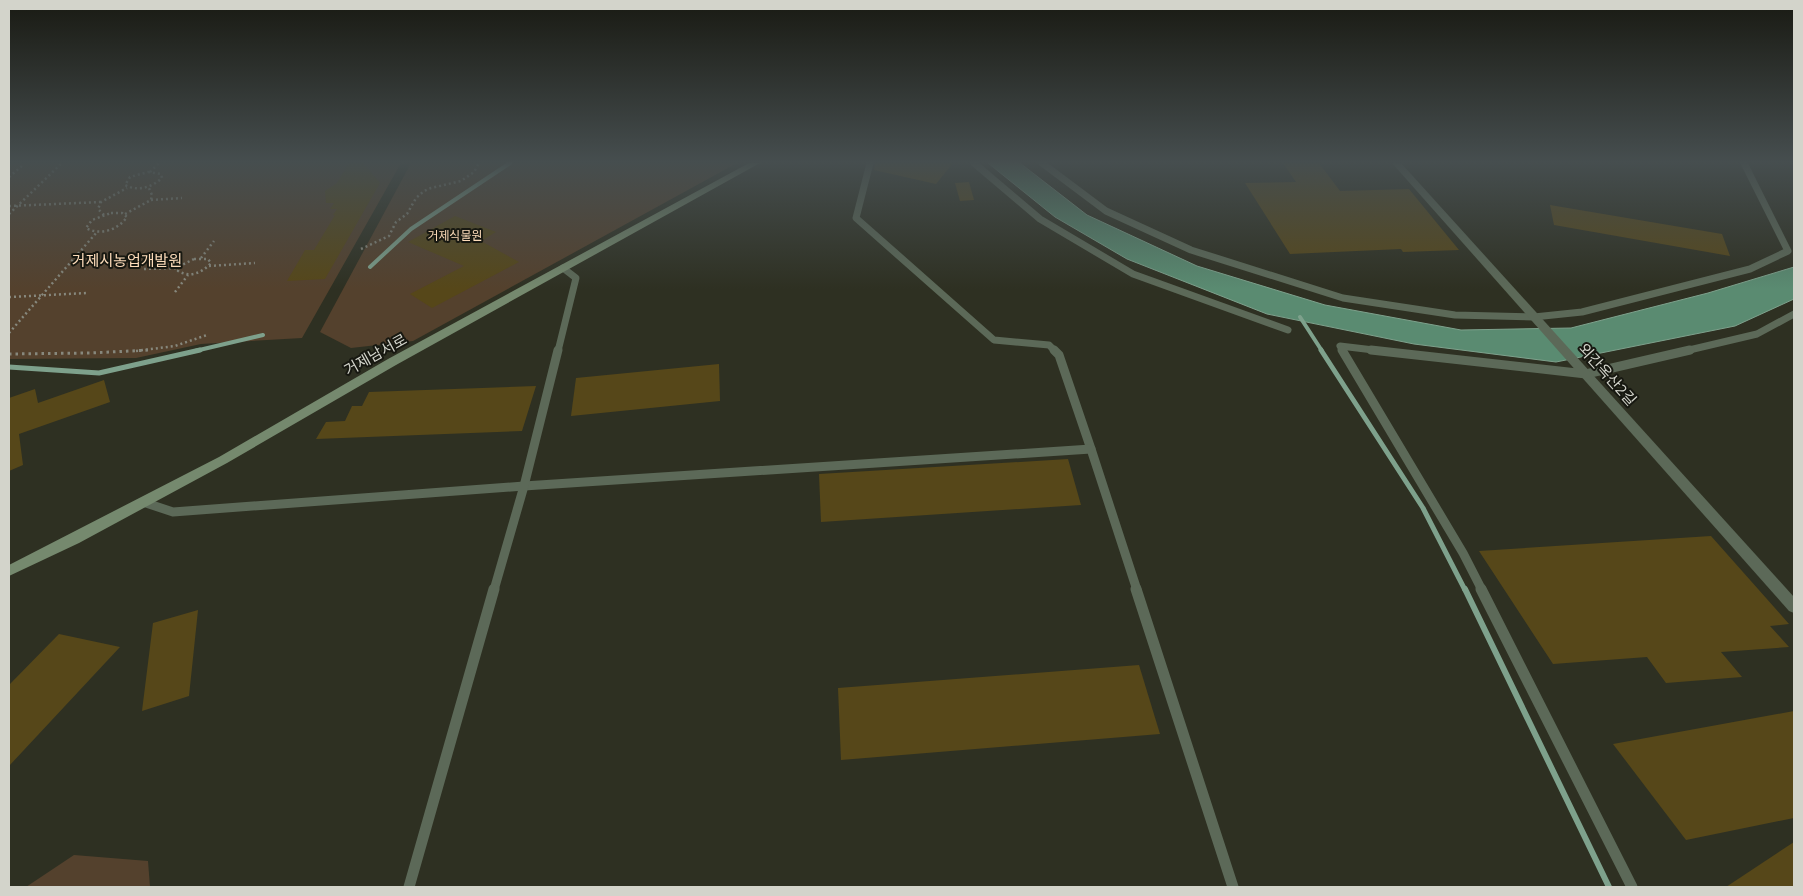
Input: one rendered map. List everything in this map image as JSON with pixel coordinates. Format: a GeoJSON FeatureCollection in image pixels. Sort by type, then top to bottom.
{"type":"FeatureCollection","features":[{"type":"Feature","properties":{"kind":"main road","name":"거제남서로"},"geometry":{"type":"LineString","coordinates":[[9,570],[223,460],[386,365],[679,205]]}},
{"type":"Feature","properties":{"kind":"street","name":"외간옥산2길"},"geometry":{"type":"LineString","coordinates":[[1434,205],[1794,607]]}},
{"type":"Feature","properties":{"kind":"lane"},"geometry":{"type":"LineString","coordinates":[[859,205],[856,218],[994,340],[1049,345],[1059,355],[1233,887]]}},
{"type":"Feature","properties":{"kind":"lane"},"geometry":{"type":"LineString","coordinates":[[1023,205],[1040,219],[1133,274],[1288,330]]}},
{"type":"Feature","properties":{"kind":"lane"},"geometry":{"type":"LineString","coordinates":[[1098,205],[1106,211],[1191,250],[1342,298],[1455,315],[1534,316],[1582,312],[1651,295],[1750,269],[1788,251],[1765,205]]}},
{"type":"Feature","properties":{"kind":"lane"},"geometry":{"type":"LineString","coordinates":[[409,887],[524,486],[576,278],[563,268]]}},
{"type":"Feature","properties":{"kind":"lane"},"geometry":{"type":"LineString","coordinates":[[1632,887],[1463,553],[1340,346],[1586,374],[1757,334],[1794,314]]}},
{"type":"Feature","properties":{"kind":"lane"},"geometry":{"type":"LineString","coordinates":[[143,502],[173,512],[524,486],[1091,449]]}},
{"type":"Feature","properties":{"kind":"path"},"geometry":{"type":"LineString","coordinates":[[9,206],[42,205]]}},
{"type":"Feature","properties":{"kind":"path"},"geometry":{"type":"LineString","coordinates":[[99,205],[98,209],[104,215]]}},
{"type":"Feature","properties":{"kind":"path"},"geometry":{"type":"LineString","coordinates":[[124,214],[127,217],[123,224],[111,230],[97,232],[88,230],[86,226],[92,220],[104,215],[124,214],[142,205]]}},
{"type":"Feature","properties":{"kind":"path"},"geometry":{"type":"LineString","coordinates":[[361,249],[386,238],[392,232],[396,222],[407,214],[411,205]]}},
{"type":"Feature","properties":{"kind":"path"},"geometry":{"type":"LineString","coordinates":[[9,214],[18,206]]}},
{"type":"Feature","properties":{"kind":"path"},"geometry":{"type":"LineString","coordinates":[[9,333],[97,232]]}},
{"type":"Feature","properties":{"kind":"path"},"geometry":{"type":"LineString","coordinates":[[200,258],[214,241]]}},
{"type":"Feature","properties":{"kind":"path"},"geometry":{"type":"LineString","coordinates":[[144,269],[179,268],[189,261],[200,258],[210,261],[209,266]]}},
{"type":"Feature","properties":{"kind":"path"},"geometry":{"type":"LineString","coordinates":[[179,268],[178,271],[180,273],[188,275],[198,273],[209,266],[255,264]]}},
{"type":"Feature","properties":{"kind":"path"},"geometry":{"type":"LineString","coordinates":[[174,292],[188,275]]}},
{"type":"Feature","properties":{"kind":"path"},"geometry":{"type":"LineString","coordinates":[[9,297],[88,293]]}},
{"type":"Feature","properties":{"kind":"path"},"geometry":{"type":"LineString","coordinates":[[9,354],[116,352],[172,346],[207,336]]}},
{"type":"Feature","properties":{"kind":"green space","name":"거제시농업개발원"},"geometry":{"type":"Polygon","coordinates":[[[9,205],[377,205],[302,338],[201,344],[136,358],[9,359],[9,205]]]}},
{"type":"Feature","properties":{"kind":"green space","name":"거제식물원"},"geometry":{"type":"Polygon","coordinates":[[[388,205],[661,205],[413,341],[351,348],[320,332],[388,205]]]}},
{"type":"Feature","properties":{"kind":"green space"},"geometry":{"type":"Polygon","coordinates":[[[74,855],[148,861],[150,887],[26,887],[74,855]]]}},
{"type":"Feature","properties":{"kind":"shaded area"},"geometry":{"type":"Polygon","coordinates":[[[1040,205],[1074,205],[1087,215],[1197,266],[1325,305],[1461,330],[1571,328],[1708,293],[1794,267],[1794,299],[1735,326],[1556,362],[1414,344],[1267,314],[1127,259],[1055,217],[1040,205]]]}},
{"type":"Feature","properties":{"kind":"building"},"geometry":{"type":"Polygon","coordinates":[[[333,205],[368,205],[325,279],[287,281],[305,250],[314,250],[335,215],[333,215],[337,209],[330,209],[333,205]]]}},
{"type":"Feature","properties":{"kind":"building"},"geometry":{"type":"Polygon","coordinates":[[[1259,205],[1422,205],[1459,250],[1403,252],[1401,249],[1290,254],[1259,205]]]}},
{"type":"Feature","properties":{"kind":"building"},"geometry":{"type":"Polygon","coordinates":[[[1550,205],[1722,234],[1730,256],[1554,225],[1550,205]]]}},
{"type":"Feature","properties":{"kind":"building"},"geometry":{"type":"Polygon","coordinates":[[[455,216],[496,232],[481,241],[519,262],[432,308],[410,294],[464,266],[408,242],[455,216]]]}},
{"type":"Feature","properties":{"kind":"building"},"geometry":{"type":"Polygon","coordinates":[[[719,364],[720,401],[571,416],[576,378],[719,364]]]}},
{"type":"Feature","properties":{"kind":"building"},"geometry":{"type":"Polygon","coordinates":[[[104,380],[110,402],[19,434],[23,465],[9,471],[9,398],[35,389],[38,403],[104,380]]]}},
{"type":"Feature","properties":{"kind":"building"},"geometry":{"type":"Polygon","coordinates":[[[536,386],[522,431],[316,439],[326,422],[345,421],[352,406],[362,406],[369,392],[536,386]]]}},
{"type":"Feature","properties":{"kind":"building"},"geometry":{"type":"Polygon","coordinates":[[[1068,459],[1081,505],[821,522],[819,474],[1068,459]]]}},
{"type":"Feature","properties":{"kind":"building"},"geometry":{"type":"Polygon","coordinates":[[[1711,536],[1789,624],[1770,626],[1789,647],[1721,652],[1742,677],[1666,683],[1647,657],[1553,664],[1479,551],[1711,536]]]}},
{"type":"Feature","properties":{"kind":"building"},"geometry":{"type":"Polygon","coordinates":[[[198,610],[189,696],[142,711],[153,623],[198,610]]]}},
{"type":"Feature","properties":{"kind":"building"},"geometry":{"type":"Polygon","coordinates":[[[59,634],[120,647],[9,766],[9,685],[59,634]]]}},
{"type":"Feature","properties":{"kind":"building"},"geometry":{"type":"Polygon","coordinates":[[[1139,665],[1160,734],[841,760],[838,688],[1139,665]]]}},
{"type":"Feature","properties":{"kind":"building"},"geometry":{"type":"Polygon","coordinates":[[[1794,711],[1794,818],[1686,840],[1613,744],[1794,711]]]}},
{"type":"Feature","properties":{"kind":"building"},"geometry":{"type":"Polygon","coordinates":[[[1794,842],[1794,887],[1726,887],[1794,842]]]}},
{"type":"Feature","properties":{"kind":"waterway"},"geometry":{"type":"LineString","coordinates":[[370,267],[411,229],[447,205]]}},
{"type":"Feature","properties":{"kind":"waterway"},"geometry":{"type":"LineString","coordinates":[[1300,317],[1322,351]]}},
{"type":"Feature","properties":{"kind":"waterway"},"geometry":{"type":"LineString","coordinates":[[195,351],[263,335]]}},
{"type":"Feature","properties":{"kind":"waterway"},"geometry":{"type":"LineString","coordinates":[[9,367],[99,373],[200,350]]}},
{"type":"Feature","properties":{"kind":"waterway"},"geometry":{"type":"LineString","coordinates":[[1321,350],[1423,508],[1465,590]]}},
{"type":"Feature","properties":{"kind":"waterway"},"geometry":{"type":"LineString","coordinates":[[1465,589],[1609,887]]}}]}
